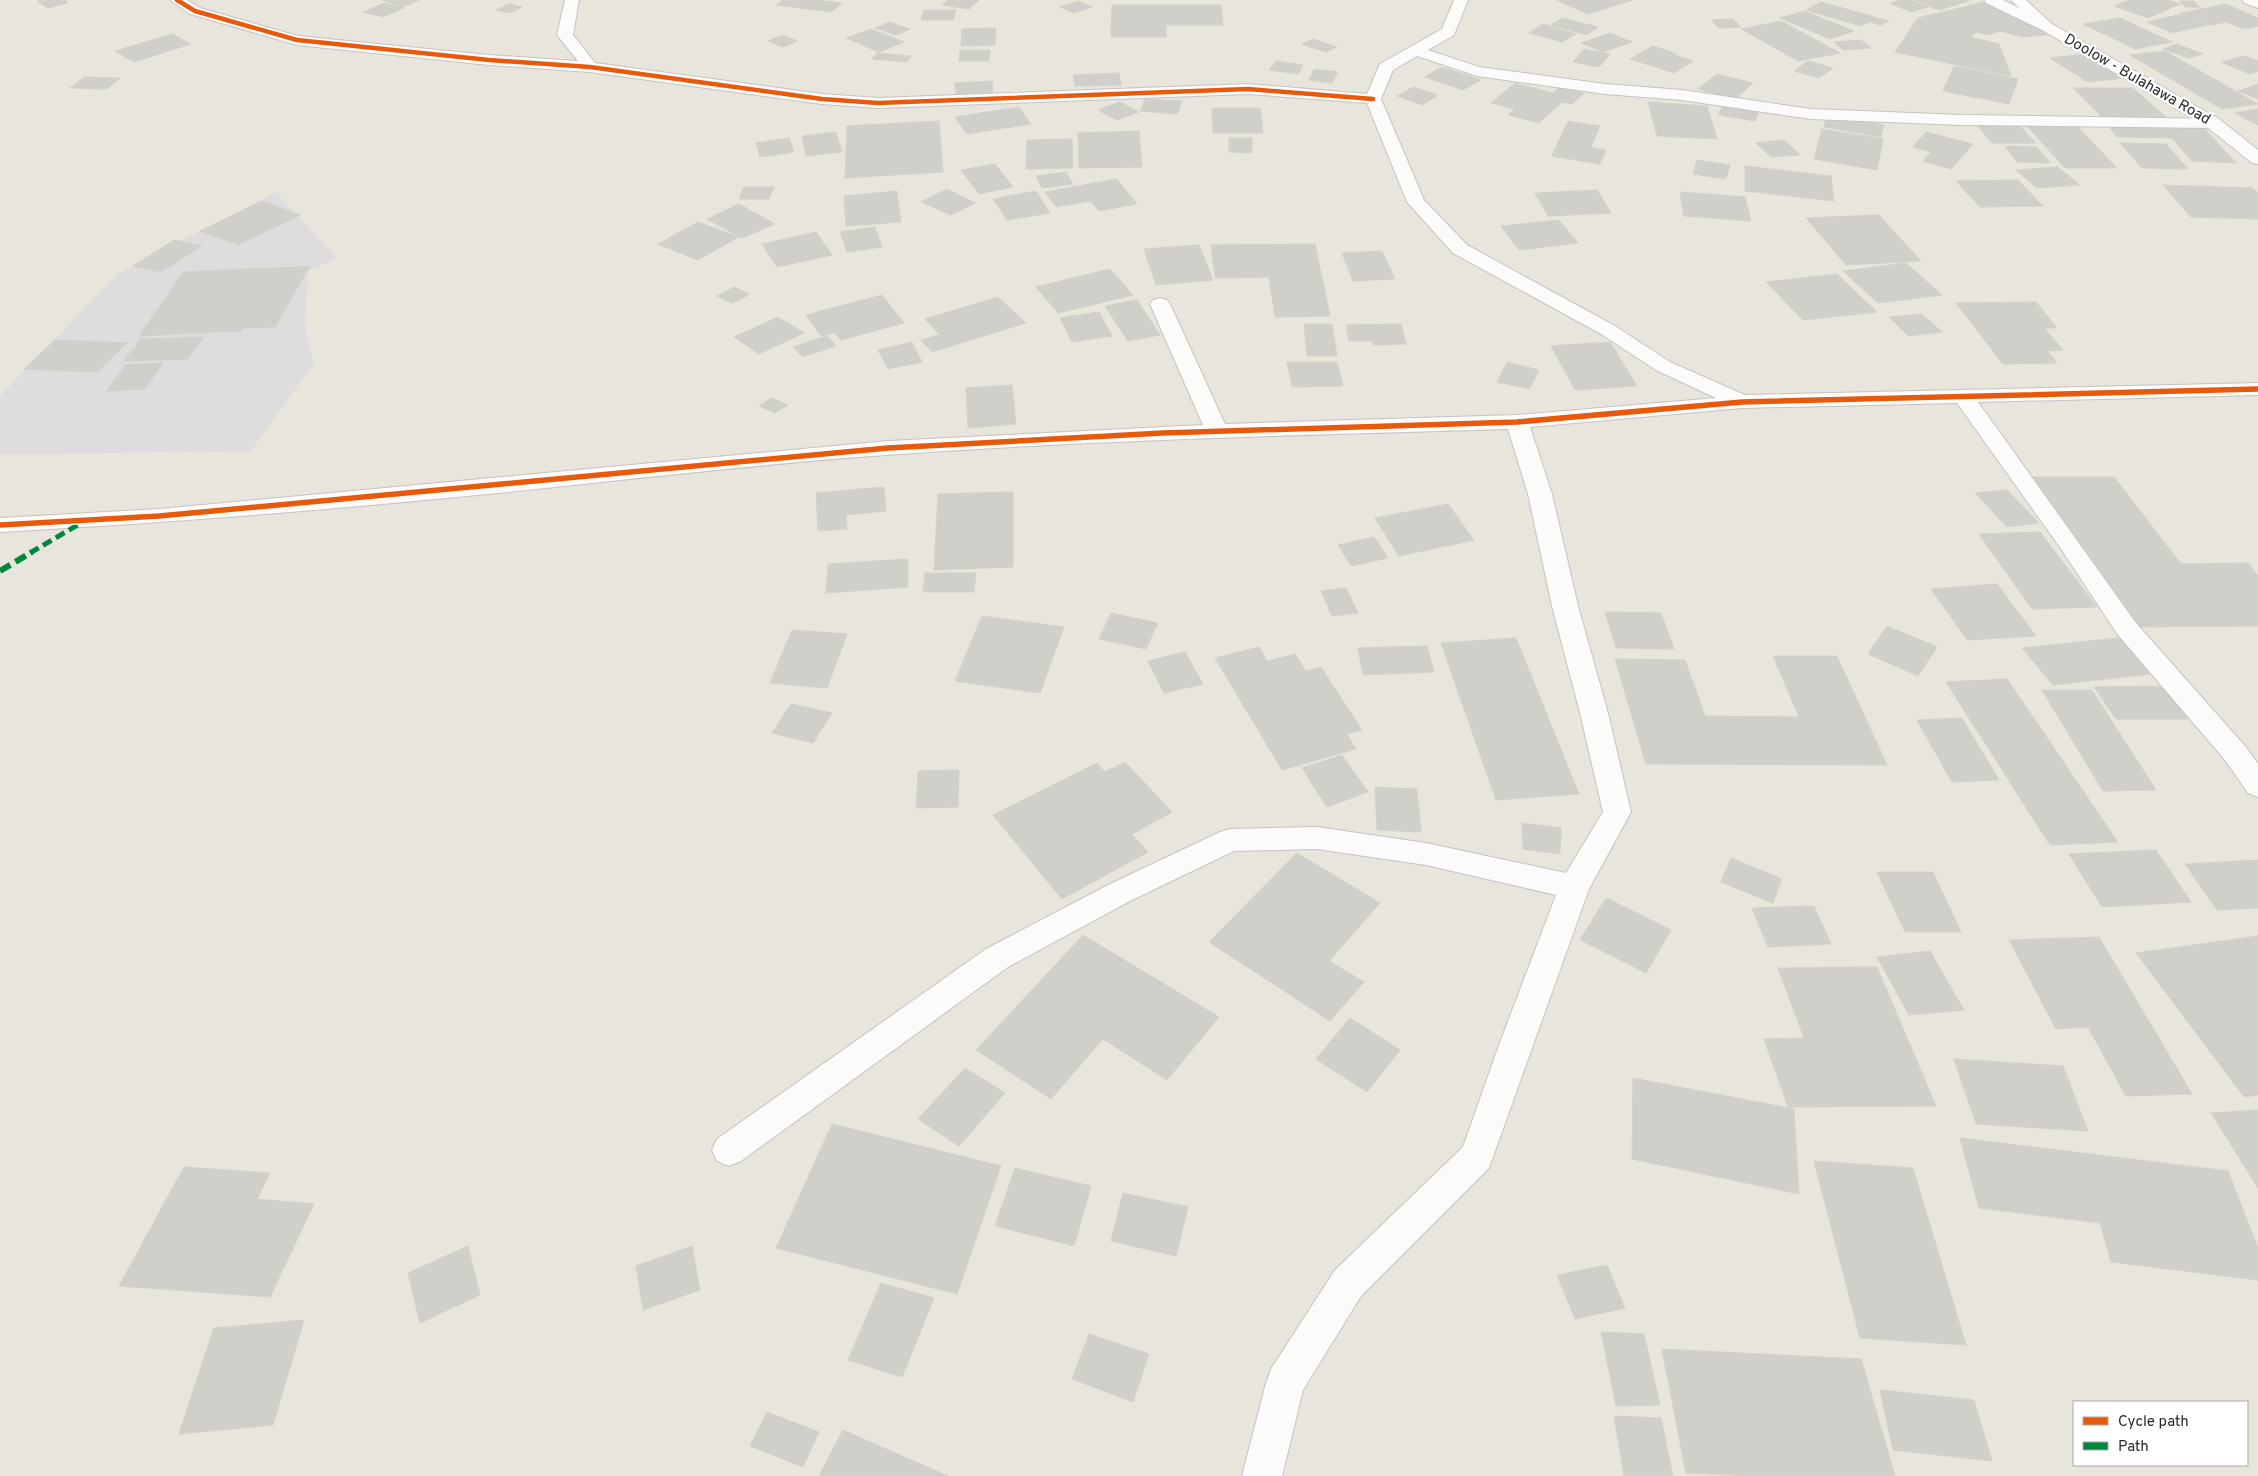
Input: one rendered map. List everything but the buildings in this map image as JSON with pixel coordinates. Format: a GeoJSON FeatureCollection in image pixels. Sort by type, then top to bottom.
{"type":"FeatureCollection","features":[{"type":"Feature","properties":{"kind":"street"},"geometry":{"type":"LineString","coordinates":[[177,0],[195,12],[297,40],[442,56],[590,67],[822,100],[878,103],[1248,89],[1374,99]]}},
{"type":"Feature","properties":{"kind":"street"},"geometry":{"type":"LineString","coordinates":[[572,0],[565,35],[590,67]]}},
{"type":"Feature","properties":{"kind":"street"},"geometry":{"type":"LineString","coordinates":[[1461,0],[1449,32],[1386,67],[1374,99],[1416,202],[1460,249],[1608,330],[1663,366],[1742,402]]}},
{"type":"Feature","properties":{"kind":"street"},"geometry":{"type":"LineString","coordinates":[[1990,0],[2047,27]]}},
{"type":"Feature","properties":{"kind":"street","name":"Doolow - Bulahawa Road"},"geometry":{"type":"LineString","coordinates":[[2018,0],[2047,27],[2213,123],[2258,159]]}},
{"type":"Feature","properties":{"kind":"street"},"geometry":{"type":"LineString","coordinates":[[2248,0],[2258,4]]}},
{"type":"Feature","properties":{"kind":"street"},"geometry":{"type":"LineString","coordinates":[[1414,50],[1478,71],[1605,89],[1682,95],[1811,114],[1962,120],[2213,123]]}},
{"type":"Feature","properties":{"kind":"street"},"geometry":{"type":"LineString","coordinates":[[1160,304],[1217,432]]}},
{"type":"Feature","properties":{"kind":"street"},"geometry":{"type":"LineString","coordinates":[[0,526],[159,516],[495,486],[721,462],[878,449],[1217,432],[1517,422],[1742,402],[1964,398],[2258,388]]}},
{"type":"Feature","properties":{"kind":"street"},"geometry":{"type":"LineString","coordinates":[[1964,398],[2067,541],[2127,630],[2235,753],[2258,786]]}},
{"type":"Feature","properties":{"kind":"street"},"geometry":{"type":"LineString","coordinates":[[1262,1476],[1285,1383],[1348,1282],[1476,1157],[1574,886],[1617,812],[1594,713],[1565,606],[1540,494],[1517,422]]}},
{"type":"Feature","properties":{"kind":"street"},"geometry":{"type":"LineString","coordinates":[[729,1150],[997,958],[1119,892],[1230,840],[1317,838],[1426,854],[1574,886]]}},
{"type":"Feature","properties":{"kind":"shaded area"},"geometry":{"type":"Polygon","coordinates":[[[276,192],[337,259],[308,270],[305,328],[314,363],[251,451],[0,455],[0,396],[119,273],[276,192]]]}},
{"type":"Feature","properties":{"kind":"marked path"},"geometry":{"type":"LineString","coordinates":[[0,571],[81,523]]}},
{"type":"Feature","properties":{"kind":"cycle path"},"geometry":{"type":"LineString","coordinates":[[177,0],[195,11],[297,40],[489,60],[590,67],[822,99],[878,103],[1248,89],[1373,99]]}},
{"type":"Feature","properties":{"kind":"cycle path"},"geometry":{"type":"LineString","coordinates":[[0,525],[159,516],[505,485],[721,462],[888,448],[1163,433],[1517,422],[1742,402],[2258,389]]}}]}
